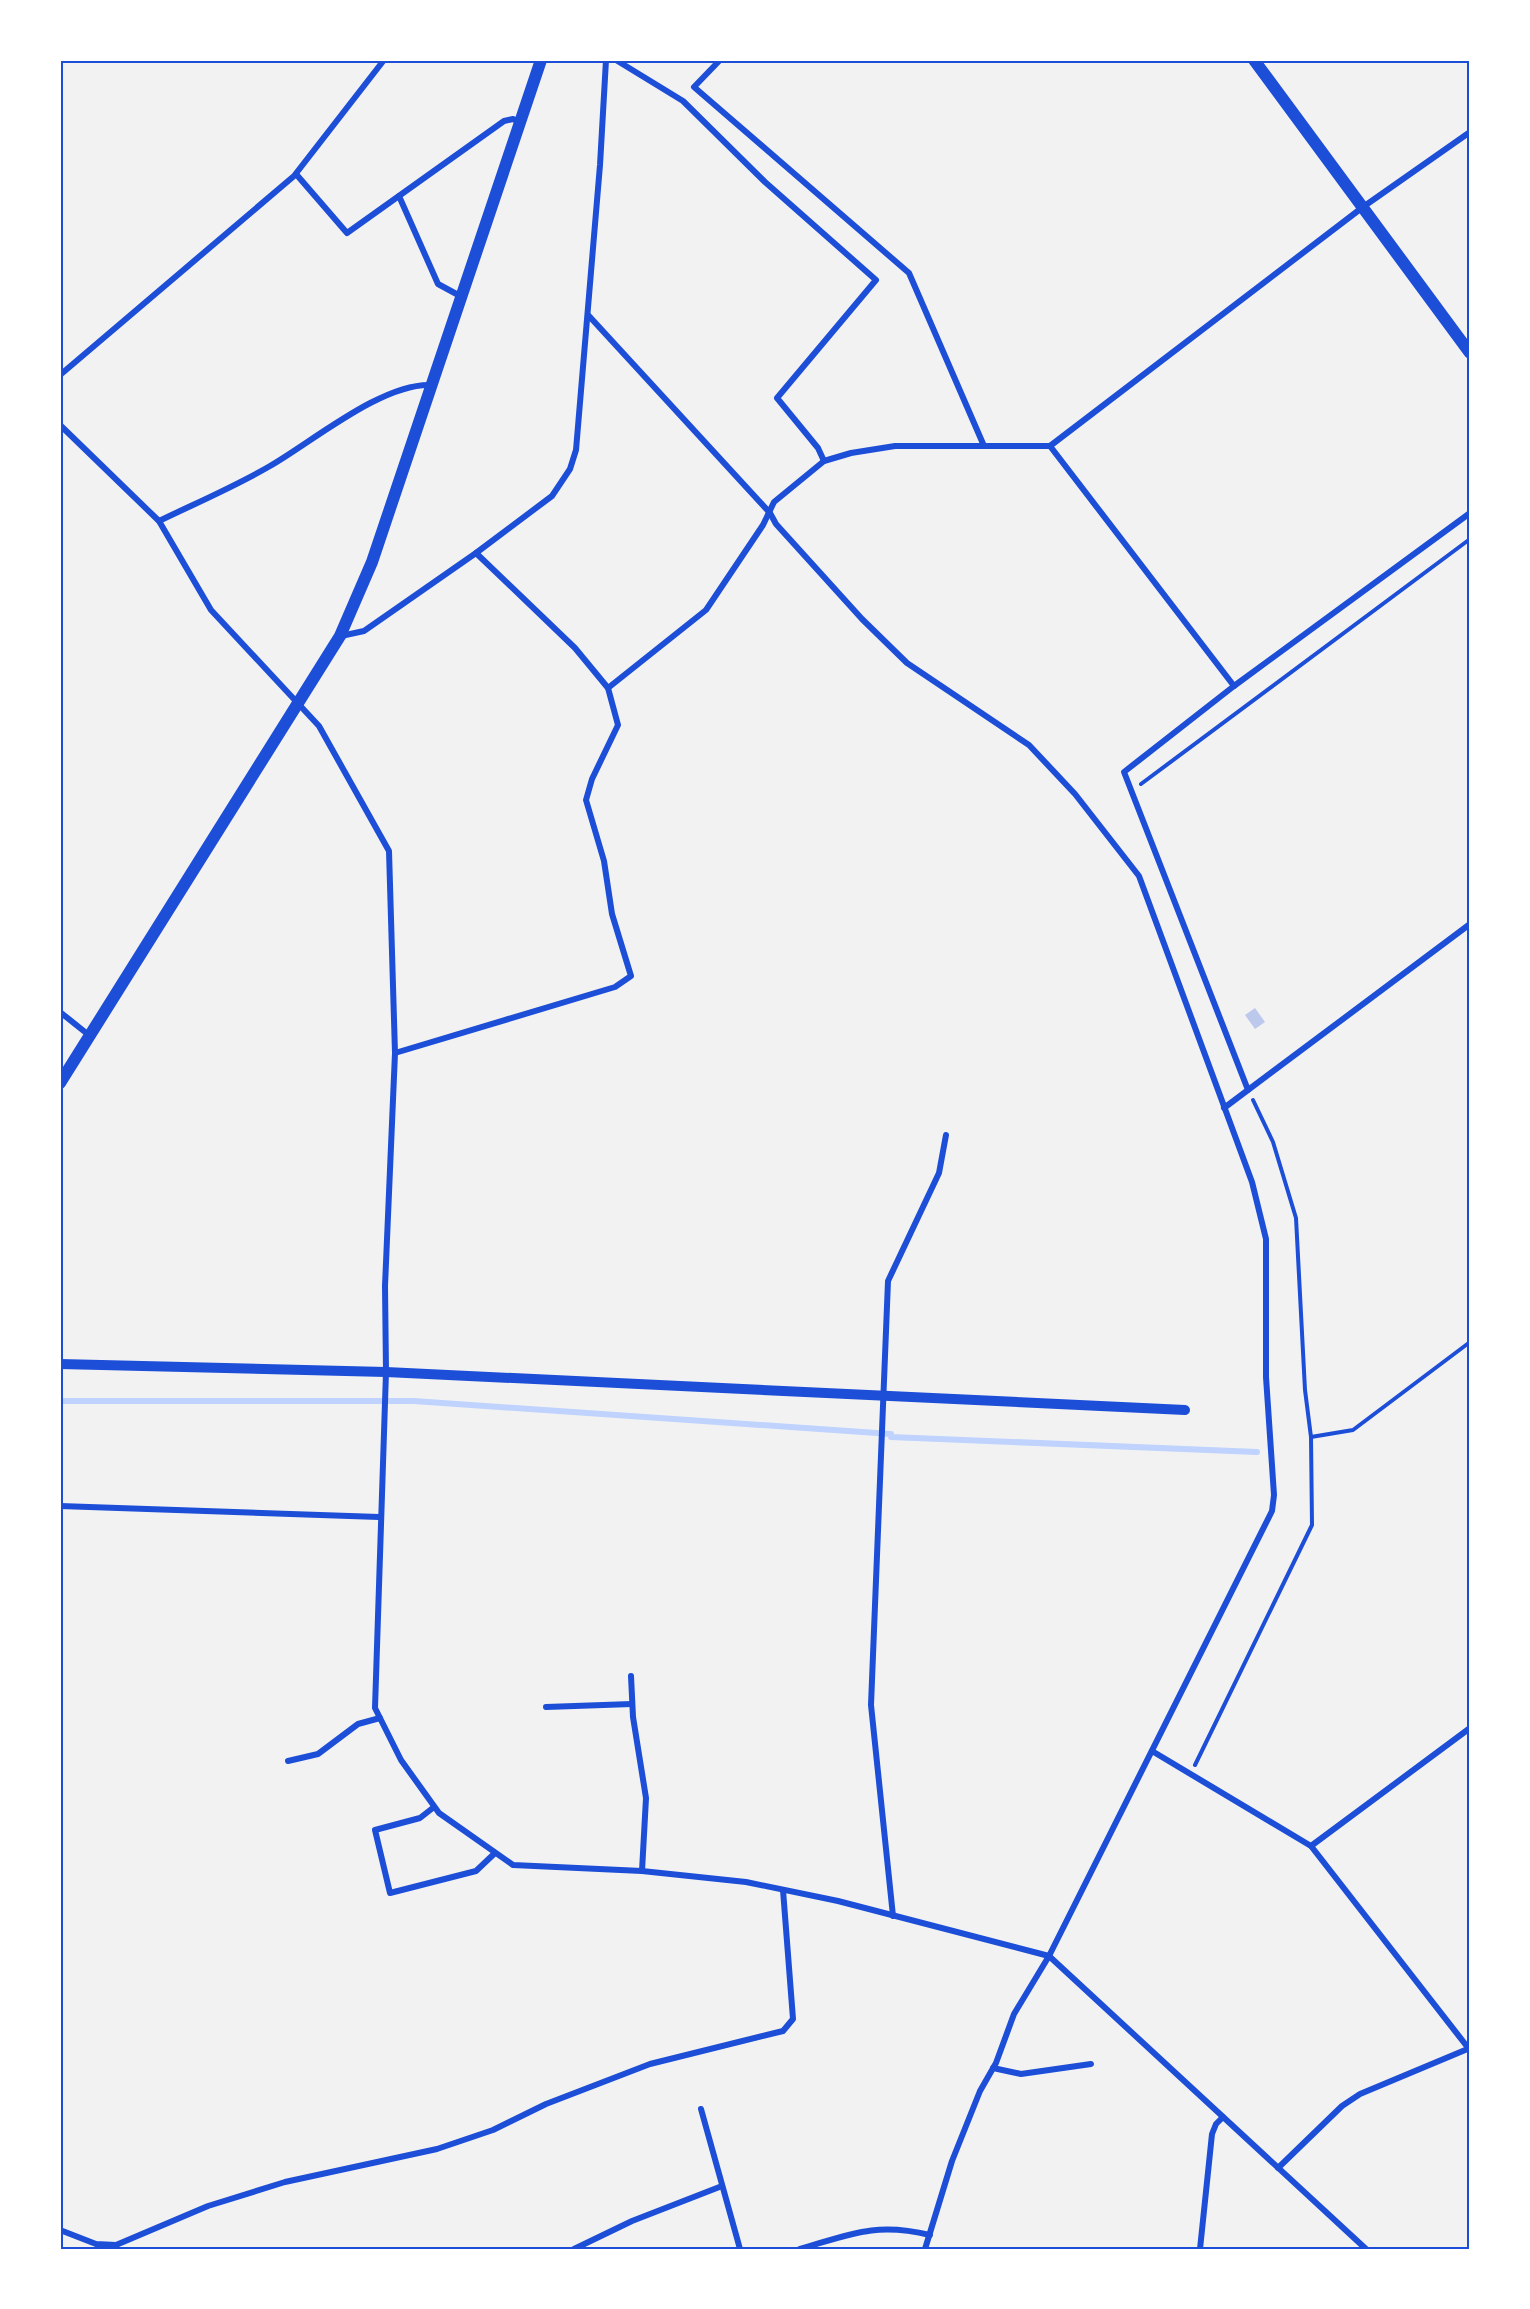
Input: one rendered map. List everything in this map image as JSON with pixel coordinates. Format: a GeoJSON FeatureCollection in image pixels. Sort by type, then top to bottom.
{"type":"FeatureCollection","features":[{"type":"Feature","properties":{"kind":"main road"},"geometry":{"type":"LineString","coordinates":[[60,1083],[340,636],[372,562],[541,60]]}},
{"type":"Feature","properties":{"kind":"main road"},"geometry":{"type":"LineString","coordinates":[[1254,60],[1470,353]]}},
{"type":"Feature","properties":{"kind":"street"},"geometry":{"type":"LineString","coordinates":[[60,375],[296,174],[384,60]]}},
{"type":"Feature","properties":{"kind":"street"},"geometry":{"type":"LineString","coordinates":[[340,636],[364,631],[476,553],[552,496],[570,469],[576,450],[588,316],[606,60]]}},
{"type":"Feature","properties":{"kind":"street"},"geometry":{"type":"LineString","coordinates":[[616,60],[683,101],[765,182],[876,280],[777,398],[818,448],[824,461]]}},
{"type":"Feature","properties":{"kind":"street"},"geometry":{"type":"LineString","coordinates":[[720,60],[694,87],[909,273],[984,446]]}},
{"type":"Feature","properties":{"kind":"street"},"geometry":{"type":"LineString","coordinates":[[296,174],[347,233],[504,121],[513,119],[521,123]]}},
{"type":"Feature","properties":{"kind":"street"},"geometry":{"type":"LineString","coordinates":[[608,688],[706,610],[770,513],[774,502],[824,461],[851,453],[895,446],[1050,446],[1363,207],[1470,132]]}},
{"type":"Feature","properties":{"kind":"street"},"geometry":{"type":"LineString","coordinates":[[399,196],[438,284],[463,297]]}},
{"type":"Feature","properties":{"kind":"street"},"geometry":{"type":"LineString","coordinates":[[588,316],[770,513],[776,524],[862,619],[908,663],[1029,745],[1076,794],[1139,876],[1252,1182],[1266,1239],[1266,1377],[1274,1496],[1272,1511],[1049,1956],[1014,2014],[952,2161],[925,2249]]}},
{"type":"Feature","properties":{"kind":"street"},"geometry":{"type":"LineString","coordinates":[[159,521],[271,465],[356,412],[406,387],[432,385]]}},
{"type":"Feature","properties":{"kind":"street"},"geometry":{"type":"LineString","coordinates":[[60,425],[159,521],[211,610],[272,679],[319,726],[389,851],[395,1053],[385,1286],[386,1372],[379,1517],[375,1707],[401,1760],[434,1807],[439,1813],[513,1865],[642,1871],[746,1882],[893,1916],[1049,1956],[1366,2249]]}},
{"type":"Feature","properties":{"kind":"street"},"geometry":{"type":"LineString","coordinates":[[1050,446],[1234,686]]}},
{"type":"Feature","properties":{"kind":"street"},"geometry":{"type":"LineString","coordinates":[[1248,1090],[1124,772],[1234,686],[1470,513]]}},
{"type":"Feature","properties":{"kind":"street"},"geometry":{"type":"LineString","coordinates":[[395,1053],[615,987],[631,976],[612,914],[604,861],[586,800],[592,779],[618,725],[608,688],[575,648],[476,553]]}},
{"type":"Feature","properties":{"kind":"street"},"geometry":{"type":"LineString","coordinates":[[1224,1108],[1470,924]]}},
{"type":"Feature","properties":{"kind":"street"},"geometry":{"type":"LineString","coordinates":[[60,1012],[90,1036]]}},
{"type":"Feature","properties":{"kind":"street"},"geometry":{"type":"LineString","coordinates":[[893,1916],[872,1705],[888,1281],[939,1173],[946,1135]]}},
{"type":"Feature","properties":{"kind":"street"},"geometry":{"type":"LineString","coordinates":[[60,1364],[386,1372],[885,1398],[1185,1410]]}},
{"type":"Feature","properties":{"kind":"street"},"geometry":{"type":"LineString","coordinates":[[60,1506],[379,1517]]}},
{"type":"Feature","properties":{"kind":"street"},"geometry":{"type":"LineString","coordinates":[[631,1676],[632,1704],[646,1798],[642,1871]]}},
{"type":"Feature","properties":{"kind":"street"},"geometry":{"type":"LineString","coordinates":[[546,1707],[632,1704]]}},
{"type":"Feature","properties":{"kind":"street"},"geometry":{"type":"LineString","coordinates":[[288,1761],[318,1754],[358,1724],[380,1718]]}},
{"type":"Feature","properties":{"kind":"street"},"geometry":{"type":"LineString","coordinates":[[1311,1846],[1470,1728]]}},
{"type":"Feature","properties":{"kind":"street"},"geometry":{"type":"LineString","coordinates":[[1152,1751],[1311,1846],[1469,2048],[1360,2094],[1342,2106],[1278,2168]]}},
{"type":"Feature","properties":{"kind":"street"},"geometry":{"type":"LineString","coordinates":[[434,1807],[420,1818],[375,1830],[390,1893],[476,1871],[495,1853]]}},
{"type":"Feature","properties":{"kind":"street"},"geometry":{"type":"LineString","coordinates":[[60,2230],[96,2244],[116,2245],[208,2206],[285,2182],[437,2149],[493,2130],[546,2104],[650,2064],[783,2031],[793,2019],[783,1890]]}},
{"type":"Feature","properties":{"kind":"street"},"geometry":{"type":"LineString","coordinates":[[993,2068],[1021,2073],[1091,2064]]}},
{"type":"Feature","properties":{"kind":"street"},"geometry":{"type":"LineString","coordinates":[[701,2109],[740,2249]]}},
{"type":"Feature","properties":{"kind":"street"},"geometry":{"type":"LineString","coordinates":[[1200,2249],[1212,2134],[1216,2124],[1223,2117]]}},
{"type":"Feature","properties":{"kind":"street"},"geometry":{"type":"LineString","coordinates":[[574,2249],[632,2221],[722,2186]]}},
{"type":"Feature","properties":{"kind":"street"},"geometry":{"type":"LineString","coordinates":[[800,2249],[872,2228],[904,2228],[930,2235]]}},
{"type":"Feature","properties":{"kind":"path"},"geometry":{"type":"LineString","coordinates":[[1131,791],[1470,539]]}},
{"type":"Feature","properties":{"kind":"path"},"geometry":{"type":"LineString","coordinates":[[1311,1437],[1353,1430],[1470,1342]]}},
{"type":"Feature","properties":{"kind":"building"},"geometry":{"type":"Polygon","coordinates":[[[1255,1008],[1265,1022],[1255,1029],[1245,1015],[1255,1008]]]}},
{"type":"Feature","properties":{"kind":"waterway"},"geometry":{"type":"LineString","coordinates":[[60,1401],[414,1401],[891,1434],[891,1437],[1257,1452]]}}]}
